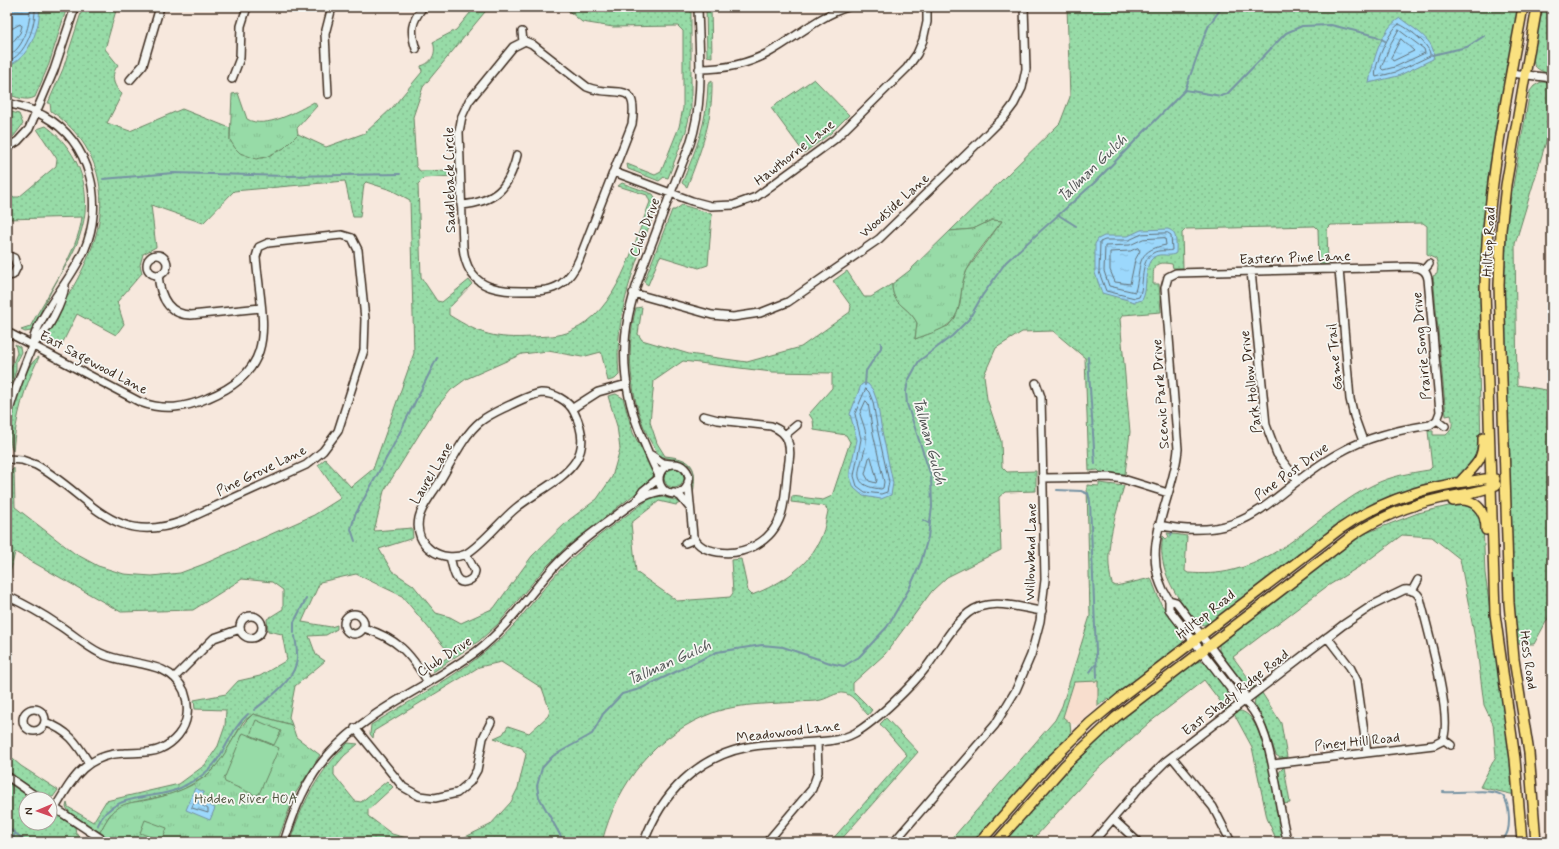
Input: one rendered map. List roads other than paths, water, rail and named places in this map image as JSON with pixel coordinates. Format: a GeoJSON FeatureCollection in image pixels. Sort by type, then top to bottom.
{"type":"FeatureCollection","features":[{"type":"Feature","properties":{"kind":"main road","name":"Hilltop Road"},"geometry":{"type":"LineString","coordinates":[[1491,488],[1485,282],[1487,229],[1495,167],[1523,7]]}},
{"type":"Feature","properties":{"kind":"main road","name":"Hilltop Road"},"geometry":{"type":"LineString","coordinates":[[1504,481],[1499,308],[1500,253],[1507,181],[1537,7]]}},
{"type":"Feature","properties":{"kind":"main road"},"geometry":{"type":"LineString","coordinates":[[1461,481],[1477,465],[1483,451],[1481,372],[1487,362]]}},
{"type":"Feature","properties":{"kind":"main road","name":"Hilltop Road"},"geometry":{"type":"LineString","coordinates":[[980,842],[1053,759],[1085,727],[1125,694],[1330,536],[1358,517],[1398,498],[1461,481],[1490,478],[1504,481]]}},
{"type":"Feature","properties":{"kind":"main road","name":"Hilltop Road"},"geometry":{"type":"LineString","coordinates":[[997,842],[1089,741],[1128,707],[1352,535],[1404,509],[1428,501],[1491,488],[1504,481]]}},
{"type":"Feature","properties":{"kind":"main road","name":"Hess Road"},"geometry":{"type":"LineString","coordinates":[[1504,481],[1510,617],[1529,753],[1536,842]]}},
{"type":"Feature","properties":{"kind":"main road","name":"Hess Road"},"geometry":{"type":"LineString","coordinates":[[1491,488],[1494,580],[1499,651],[1517,772],[1522,842]]}},
{"type":"Feature","properties":{"kind":"main road"},"geometry":{"type":"LineString","coordinates":[[1404,509],[1417,510],[1461,500],[1471,501],[1477,505],[1486,520],[1487,570],[1494,580]]}},
{"type":"Feature","properties":{"kind":"street"},"geometry":{"type":"LineString","coordinates":[[7,148],[22,138],[36,112],[57,62],[75,7]]}},
{"type":"Feature","properties":{"kind":"street"},"geometry":{"type":"LineString","coordinates":[[130,80],[143,65],[160,7]]}},
{"type":"Feature","properties":{"kind":"street"},"geometry":{"type":"LineString","coordinates":[[232,79],[240,58],[241,26],[247,7]]}},
{"type":"Feature","properties":{"kind":"street"},"geometry":{"type":"LineString","coordinates":[[328,94],[325,34],[332,7]]}},
{"type":"Feature","properties":{"kind":"street"},"geometry":{"type":"LineString","coordinates":[[416,49],[411,29],[414,18],[422,7]]}},
{"type":"Feature","properties":{"kind":"street","name":"Club Drive"},"geometry":{"type":"LineString","coordinates":[[637,500],[640,494],[659,477],[635,418],[627,384],[624,359],[625,332],[633,293],[697,119],[699,70],[698,7]]}},
{"type":"Feature","properties":{"kind":"street"},"geometry":{"type":"LineString","coordinates":[[699,70],[728,67],[760,57],[821,18],[848,7]]}},
{"type":"Feature","properties":{"kind":"street","name":"Hawthorne Lane"},"geometry":{"type":"LineString","coordinates":[[614,172],[706,205],[722,206],[741,204],[751,200],[774,185],[835,139],[907,68],[917,54],[923,40],[927,22],[927,7]]}},
{"type":"Feature","properties":{"kind":"street","name":"Woodside Lane"},"geometry":{"type":"LineString","coordinates":[[633,293],[712,315],[734,317],[760,313],[788,302],[879,239],[979,142],[1005,116],[1014,104],[1022,88],[1026,70],[1024,7]]}},
{"type":"Feature","properties":{"kind":"street"},"geometry":{"type":"LineString","coordinates":[[522,32],[523,42],[532,44],[587,87],[595,90],[624,92],[629,95],[635,90]]}},
{"type":"Feature","properties":{"kind":"street","name":"Saddleback Circle"},"geometry":{"type":"LineString","coordinates":[[523,42],[515,45],[509,52],[469,101],[462,116],[459,140],[464,252],[470,269],[478,280],[491,288],[500,291],[546,290],[561,283],[575,268],[632,124],[633,108],[629,95]]}},
{"type":"Feature","properties":{"kind":"street"},"geometry":{"type":"LineString","coordinates":[[1511,73],[1552,78]]}},
{"type":"Feature","properties":{"kind":"street"},"geometry":{"type":"LineString","coordinates":[[7,102],[36,112],[59,126],[78,147],[87,166],[92,188],[93,212],[90,232],[84,251],[65,285],[56,294],[34,336],[33,344],[16,384],[7,420]]}},
{"type":"Feature","properties":{"kind":"street"},"geometry":{"type":"LineString","coordinates":[[461,205],[483,202],[499,192],[511,175],[517,155]]}},
{"type":"Feature","properties":{"kind":"street","name":"Pine Grove Lane"},"geometry":{"type":"LineString","coordinates":[[7,458],[22,460],[36,465],[108,518],[124,525],[143,528],[166,526],[183,521],[310,462],[326,448],[338,431],[364,350],[365,318],[358,250],[354,235],[268,243],[259,247]]}},
{"type":"Feature","properties":{"kind":"street"},"geometry":{"type":"LineString","coordinates":[[252,243],[259,247]]}},
{"type":"Feature","properties":{"kind":"street","name":"East Sagewood Lane"},"geometry":{"type":"LineString","coordinates":[[7,332],[33,344],[140,402],[164,408],[184,406],[228,389],[238,382],[250,370],[258,356],[262,340],[261,308],[256,257],[259,247]]}},
{"type":"Feature","properties":{"kind":"street"},"geometry":{"type":"LineString","coordinates":[[7,255],[14,258],[17,268],[13,275],[7,276]]}},
{"type":"Feature","properties":{"kind":"street"},"geometry":{"type":"LineString","coordinates":[[1424,270],[1429,264]]}},
{"type":"Feature","properties":{"kind":"street","name":"Eastern Pine Lane"},"geometry":{"type":"LineString","coordinates":[[1165,275],[1176,273],[1416,267],[1424,270]]}},
{"type":"Feature","properties":{"kind":"street","name":"Game Trail"},"geometry":{"type":"LineString","coordinates":[[1339,269],[1350,399],[1354,416],[1363,441]]}},
{"type":"Feature","properties":{"kind":"street","name":"Prairie Song Drive"},"geometry":{"type":"LineString","coordinates":[[1424,270],[1428,278],[1440,413],[1437,420]]}},
{"type":"Feature","properties":{"kind":"street","name":"Park Hollow Drive"},"geometry":{"type":"LineString","coordinates":[[1251,271],[1265,420],[1276,452],[1298,481]]}},
{"type":"Feature","properties":{"kind":"street"},"geometry":{"type":"LineString","coordinates":[[158,275],[160,290],[164,299],[169,306],[180,314],[192,315],[261,308]]}},
{"type":"Feature","properties":{"kind":"street","name":"Scenic Park Drive"},"geometry":{"type":"LineString","coordinates":[[1165,275],[1178,442],[1176,464],[1158,525],[1155,545],[1155,563],[1159,581],[1169,600],[1169,609],[1194,641]]}},
{"type":"Feature","properties":{"kind":"street","name":"Willowbend Lane"},"geometry":{"type":"LineString","coordinates":[[894,842],[981,742],[1001,715],[1018,686],[1028,663],[1042,611],[1045,569],[1041,397],[1036,383]]}},
{"type":"Feature","properties":{"kind":"street"},"geometry":{"type":"LineString","coordinates":[[466,554],[475,571],[473,577],[467,582],[456,578],[450,557],[466,554],[516,508],[565,474],[572,466],[579,453],[581,435],[573,408],[598,392],[627,384]]}},
{"type":"Feature","properties":{"kind":"street","name":"Laurel Lane"},"geometry":{"type":"LineString","coordinates":[[450,557],[437,554],[425,545],[420,534],[419,518],[425,504],[472,430],[487,416],[532,395],[553,394],[573,408]]}},
{"type":"Feature","properties":{"kind":"street"},"geometry":{"type":"LineString","coordinates":[[651,455],[663,462],[677,464],[683,467],[687,473],[690,508],[695,539],[700,545],[706,549],[733,552],[746,550],[754,546],[772,532],[779,520],[783,507],[790,447],[785,435],[778,429],[771,426],[718,420],[703,416]]}},
{"type":"Feature","properties":{"kind":"street"},"geometry":{"type":"LineString","coordinates":[[1437,420],[1445,426]]}},
{"type":"Feature","properties":{"kind":"street","name":"Pine Post Drive"},"geometry":{"type":"LineString","coordinates":[[1158,525],[1183,529],[1203,530],[1233,524],[1256,513],[1336,454],[1363,441],[1400,430],[1430,425],[1437,420]]}},
{"type":"Feature","properties":{"kind":"street"},"geometry":{"type":"LineString","coordinates":[[785,435],[797,426]]}},
{"type":"Feature","properties":{"kind":"street"},"geometry":{"type":"LineString","coordinates":[[671,464],[663,468],[659,477],[661,486],[666,491],[680,496],[690,508]]}},
{"type":"Feature","properties":{"kind":"street"},"geometry":{"type":"LineString","coordinates":[[1043,478],[1110,477],[1168,493]]}},
{"type":"Feature","properties":{"kind":"street"},"geometry":{"type":"LineString","coordinates":[[674,493],[682,491],[688,482]]}},
{"type":"Feature","properties":{"kind":"street","name":"Club Drive"},"geometry":{"type":"LineString","coordinates":[[284,842],[297,805],[308,782],[328,755],[355,728],[461,662],[488,642],[567,554],[637,500],[659,491],[666,491]]}},
{"type":"Feature","properties":{"kind":"street"},"geometry":{"type":"LineString","coordinates":[[685,543],[695,539]]}},
{"type":"Feature","properties":{"kind":"street"},"geometry":{"type":"LineString","coordinates":[[1418,580],[1412,591],[1420,598],[1438,670],[1446,730],[1443,739],[1451,745]]}},
{"type":"Feature","properties":{"kind":"street","name":"East Shady Ridge Road"},"geometry":{"type":"LineString","coordinates":[[1093,842],[1114,820],[1146,781],[1172,757],[1244,700],[1327,637],[1379,602],[1404,590],[1412,591]]}},
{"type":"Feature","properties":{"kind":"street"},"geometry":{"type":"LineString","coordinates":[[7,596],[46,616],[100,652],[122,661],[162,669],[175,677],[185,693],[188,711],[184,726],[174,739],[157,750],[112,754],[89,763],[74,778],[58,799]]}},
{"type":"Feature","properties":{"kind":"street"},"geometry":{"type":"LineString","coordinates":[[1169,600],[1176,602],[1244,691],[1244,700],[1264,733],[1273,764],[1282,820],[1288,842]]}},
{"type":"Feature","properties":{"kind":"street","name":"Meadowood Lane"},"geometry":{"type":"LineString","coordinates":[[644,842],[654,818],[667,798],[690,774],[706,763],[722,755],[747,748],[838,740],[850,736],[874,719],[919,676],[960,621],[972,610],[980,606],[998,604],[1042,611]]}},
{"type":"Feature","properties":{"kind":"street"},"geometry":{"type":"LineString","coordinates":[[364,628],[382,634],[402,647],[414,660],[428,682]]}},
{"type":"Feature","properties":{"kind":"street"},"geometry":{"type":"LineString","coordinates":[[175,677],[214,638],[240,629]]}},
{"type":"Feature","properties":{"kind":"street"},"geometry":{"type":"LineString","coordinates":[[1327,637],[1350,667],[1357,681],[1366,753]]}},
{"type":"Feature","properties":{"kind":"street"},"geometry":{"type":"LineString","coordinates":[[1194,641],[1237,697],[1244,700]]}},
{"type":"Feature","properties":{"kind":"street"},"geometry":{"type":"LineString","coordinates":[[45,722],[57,727],[69,735],[89,763]]}},
{"type":"Feature","properties":{"kind":"street"},"geometry":{"type":"LineString","coordinates":[[355,728],[403,787],[419,796],[435,798],[457,793],[470,782],[478,770],[483,738],[491,722]]}},
{"type":"Feature","properties":{"kind":"street","name":"Piney Hill Road"},"geometry":{"type":"LineString","coordinates":[[1273,764],[1436,744],[1443,739]]}},
{"type":"Feature","properties":{"kind":"street"},"geometry":{"type":"LineString","coordinates":[[766,842],[812,789],[818,772],[817,742]]}},
{"type":"Feature","properties":{"kind":"street"},"geometry":{"type":"LineString","coordinates":[[1172,757],[1213,808],[1231,842]]}},
{"type":"Feature","properties":{"kind":"street"},"geometry":{"type":"LineString","coordinates":[[7,776],[29,791]]}},
{"type":"Feature","properties":{"kind":"street"},"geometry":{"type":"LineString","coordinates":[[58,811],[106,842]]}},
{"type":"Feature","properties":{"kind":"street"},"geometry":{"type":"LineString","coordinates":[[1114,820],[1138,842]]}},
{"type":"Feature","properties":{"kind":"water"},"geometry":{"type":"Polygon","coordinates":[[[11,7],[39,7],[39,15],[32,42],[27,51],[14,63],[7,65],[7,21],[11,7]]]}},
{"type":"Feature","properties":{"kind":"water"},"geometry":{"type":"Polygon","coordinates":[[[1400,18],[1428,41],[1434,52],[1433,59],[1398,76],[1369,83],[1375,56],[1382,38],[1393,23],[1400,18]]]}},
{"type":"Feature","properties":{"kind":"water"},"geometry":{"type":"Polygon","coordinates":[[[1168,229],[1175,236],[1176,253],[1171,255],[1160,255],[1154,257],[1150,261],[1142,300],[1135,302],[1102,293],[1095,273],[1095,244],[1098,239],[1104,236],[1128,236],[1141,230],[1168,229]]]}},
{"type":"Feature","properties":{"kind":"water"},"geometry":{"type":"Polygon","coordinates":[[[864,383],[868,384],[873,390],[877,401],[893,483],[891,495],[881,499],[863,496],[854,488],[850,477],[850,469],[857,440],[850,414],[861,385],[864,383]]]}},
{"type":"Feature","properties":{"kind":"water"},"geometry":{"type":"Polygon","coordinates":[[[195,788],[204,792],[200,801],[215,808],[210,820],[186,810],[195,788]]]}},
{"type":"Feature","properties":{"kind":"waterway","name":"Tallman Gulch"},"geometry":{"type":"LineString","coordinates":[[564,842],[539,797],[537,786],[542,768],[553,756],[592,734],[603,714],[622,694],[640,689],[717,652],[762,645],[783,647],[830,663],[844,666],[859,657],[887,627],[909,589],[921,562],[928,537],[932,507],[931,476],[907,404],[906,392],[908,381],[919,361],[952,336],[969,319],[982,296],[1006,262],[1094,183],[1185,90],[1209,25],[1222,7]]}},
{"type":"Feature","properties":{"kind":"waterway"},"geometry":{"type":"LineString","coordinates":[[1185,90],[1221,96],[1227,94],[1286,33],[1302,26],[1331,25],[1376,36],[1385,41]]}},
{"type":"Feature","properties":{"kind":"waterway"},"geometry":{"type":"LineString","coordinates":[[1432,55],[1467,47],[1484,36]]}},
{"type":"Feature","properties":{"kind":"waterway"},"geometry":{"type":"LineString","coordinates":[[103,179],[173,173],[286,176],[400,174]]}},
{"type":"Feature","properties":{"kind":"waterway"},"geometry":{"type":"LineString","coordinates":[[1060,216],[1076,226]]}},
{"type":"Feature","properties":{"kind":"waterway"},"geometry":{"type":"LineString","coordinates":[[865,385],[866,371],[881,348],[881,343]]}},
{"type":"Feature","properties":{"kind":"waterway"},"geometry":{"type":"LineString","coordinates":[[1088,357],[1095,464]]}},
{"type":"Feature","properties":{"kind":"waterway"},"geometry":{"type":"LineString","coordinates":[[355,541],[351,529],[355,515],[393,446],[437,358]]}},
{"type":"Feature","properties":{"kind":"waterway"},"geometry":{"type":"LineString","coordinates":[[1057,490],[1081,491],[1088,494]]}},
{"type":"Feature","properties":{"kind":"waterway"},"geometry":{"type":"LineString","coordinates":[[1088,493],[1090,501],[1097,677]]}},
{"type":"Feature","properties":{"kind":"waterway","name":"Tallman Gulch"},"geometry":{"type":"LineString","coordinates":[[923,520],[930,524]]}},
{"type":"Feature","properties":{"kind":"waterway"},"geometry":{"type":"LineString","coordinates":[[294,633],[294,622],[306,599]]}},
{"type":"Feature","properties":{"kind":"waterway"},"geometry":{"type":"LineString","coordinates":[[254,710],[279,690],[293,671],[297,658],[295,636]]}},
{"type":"Feature","properties":{"kind":"waterway"},"geometry":{"type":"LineString","coordinates":[[1090,672],[1095,665]]}},
{"type":"Feature","properties":{"kind":"waterway"},"geometry":{"type":"LineString","coordinates":[[98,825],[105,814],[114,806],[124,801],[173,791],[204,774],[214,764],[238,725],[248,714]]}},
{"type":"Feature","properties":{"kind":"waterway"},"geometry":{"type":"LineString","coordinates":[[1443,792],[1483,791],[1498,793],[1503,796],[1508,811],[1508,830],[1503,839],[1491,841]]}},
{"type":"Feature","properties":{"kind":"waterway","name":"Tallman Gulch"},"geometry":{"type":"LineString","coordinates":[[7,827],[27,842]]}},
{"type":"Feature","properties":{"kind":"waterway"},"geometry":{"type":"LineString","coordinates":[[12,842],[15,832]]}},
{"type":"Feature","properties":{"kind":"park label","name":"Hidden River HOA"},"geometry":{"type":"Point","coordinates":[246,798]}}]}
